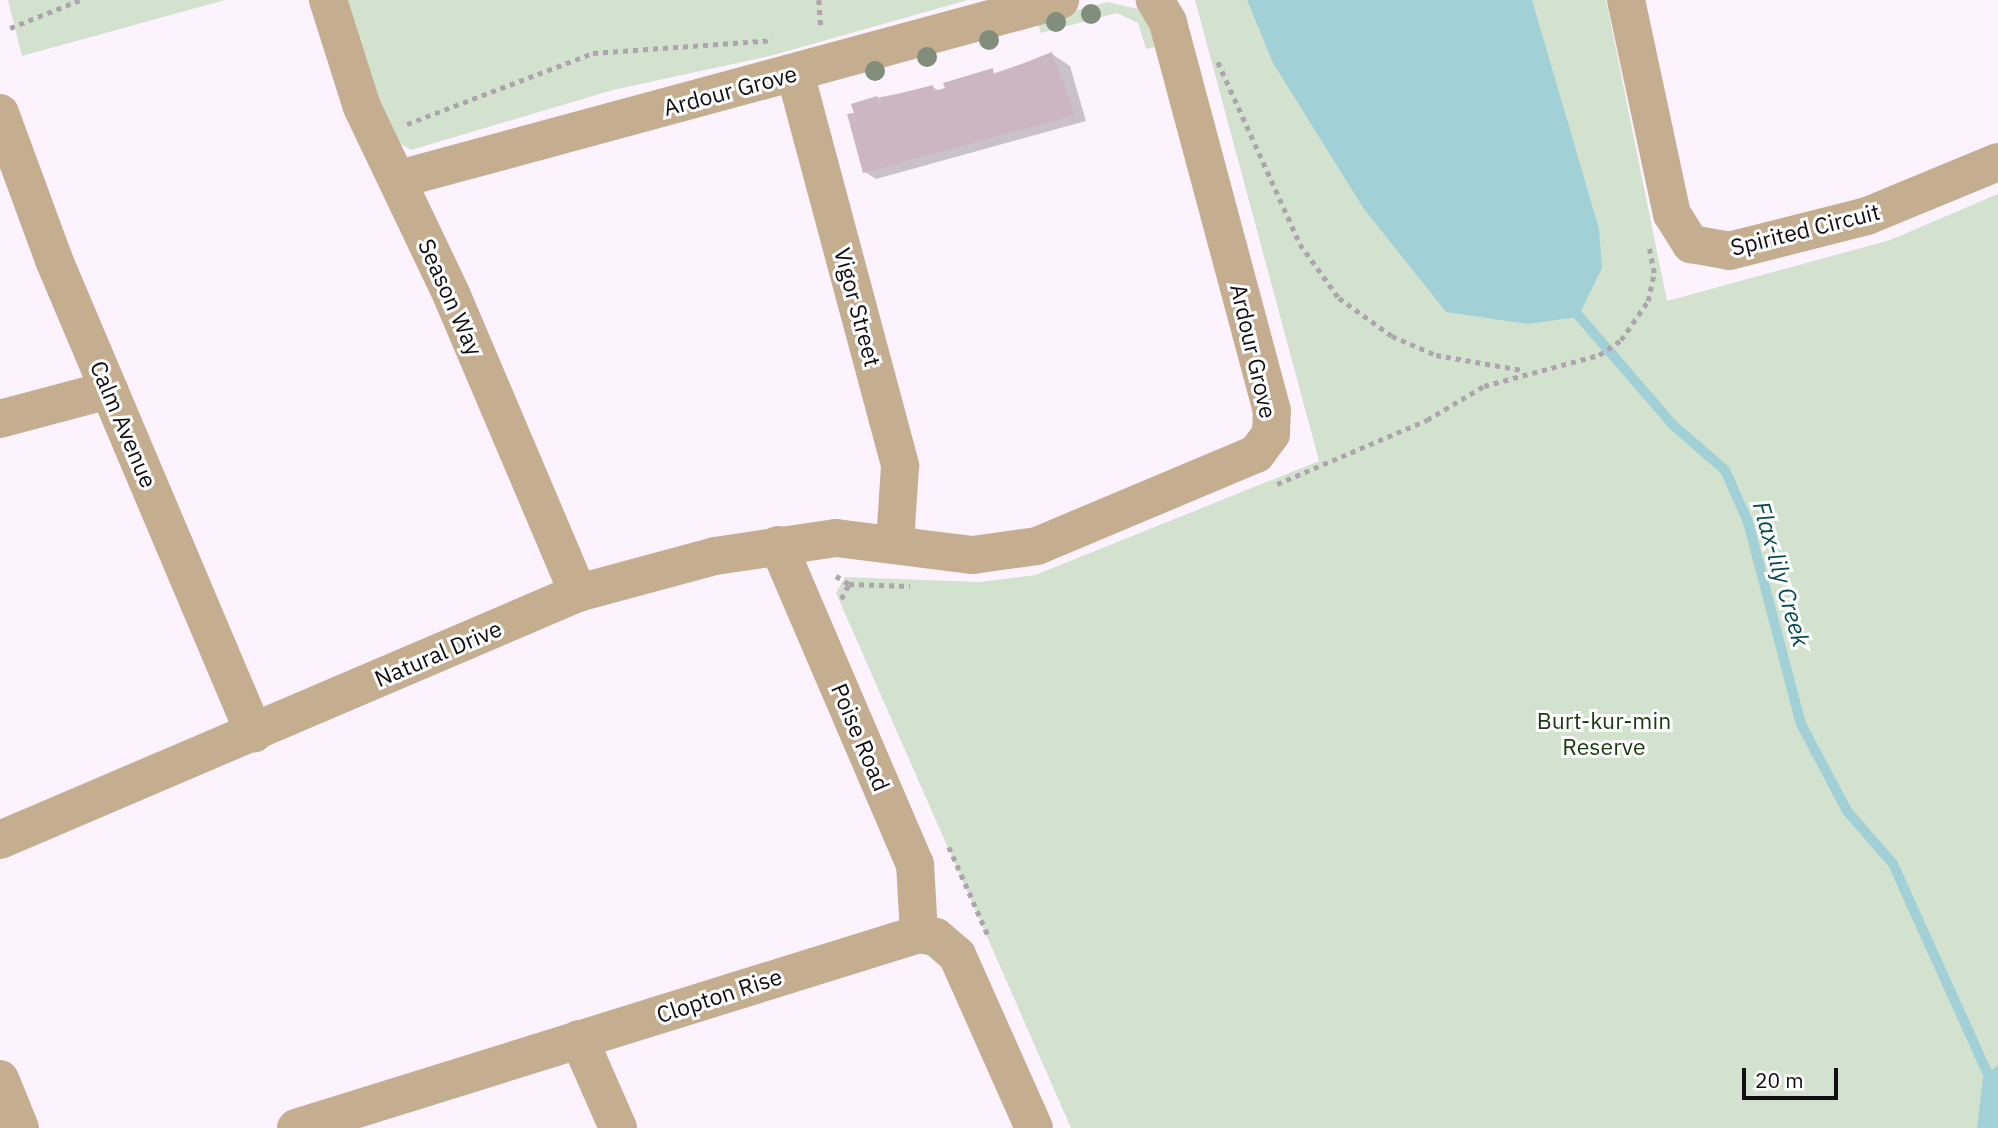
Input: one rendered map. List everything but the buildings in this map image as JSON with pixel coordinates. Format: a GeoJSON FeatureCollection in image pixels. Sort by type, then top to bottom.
{"type":"FeatureCollection","features":[{"type":"Feature","properties":{"kind":"street","name":"Season Way"},"geometry":{"type":"LineString","coordinates":[[328,0],[362,107],[415,175],[578,593]]}},
{"type":"Feature","properties":{"kind":"street","name":"Ardour Grove"},"geometry":{"type":"LineString","coordinates":[[415,175],[789,56],[1060,0]]}},
{"type":"Feature","properties":{"kind":"street","name":"Ardour Grove"},"geometry":{"type":"LineString","coordinates":[[895,543],[973,555],[1037,546],[1245,460],[1271,434],[1261,370],[1168,22],[1155,0]]}},
{"type":"Feature","properties":{"kind":"street","name":"Spirited Circuit"},"geometry":{"type":"LineString","coordinates":[[1626,0],[1672,214],[1691,244],[1729,251],[1867,216],[1998,162]]}},
{"type":"Feature","properties":{"kind":"street","name":"Vigor Street"},"geometry":{"type":"LineString","coordinates":[[789,56],[900,466],[895,543]]}},
{"type":"Feature","properties":{"kind":"street","name":"Calm Avenue"},"geometry":{"type":"LineString","coordinates":[[0,113],[109,390],[254,733]]}},
{"type":"Feature","properties":{"kind":"street"},"geometry":{"type":"LineString","coordinates":[[0,419],[109,390]]}},
{"type":"Feature","properties":{"kind":"street","name":"Natural Drive"},"geometry":{"type":"LineString","coordinates":[[0,840],[578,593],[778,545],[836,538],[895,543]]}},
{"type":"Feature","properties":{"kind":"street","name":"Poise Road"},"geometry":{"type":"LineString","coordinates":[[778,545],[915,864],[919,934]]}},
{"type":"Feature","properties":{"kind":"street"},"geometry":{"type":"LineString","coordinates":[[919,934],[936,937],[957,955],[1034,1128]]}},
{"type":"Feature","properties":{"kind":"street","name":"Clopton Rise"},"geometry":{"type":"LineString","coordinates":[[296,1128],[919,934]]}},
{"type":"Feature","properties":{"kind":"street"},"geometry":{"type":"LineString","coordinates":[[579,1039],[618,1128]]}},
{"type":"Feature","properties":{"kind":"street"},"geometry":{"type":"LineString","coordinates":[[0,1079],[20,1128]]}},
{"type":"Feature","properties":{"kind":"path"},"geometry":{"type":"LineString","coordinates":[[10,28],[80,0]]}},
{"type":"Feature","properties":{"kind":"path"},"geometry":{"type":"LineString","coordinates":[[812,32],[834,26]]}},
{"type":"Feature","properties":{"kind":"path"},"geometry":{"type":"LineString","coordinates":[[1215,55],[1284,212],[1339,298],[1392,336],[1436,355],[1525,370],[1587,359],[1621,340],[1648,301],[1654,273]]}},
{"type":"Feature","properties":{"kind":"path"},"geometry":{"type":"LineString","coordinates":[[415,175],[406,125],[574,58],[789,56]]}},
{"type":"Feature","properties":{"kind":"path"},"geometry":{"type":"LineString","coordinates":[[1270,487],[1525,370]]}},
{"type":"Feature","properties":{"kind":"path"},"geometry":{"type":"LineString","coordinates":[[825,576],[849,584],[921,586]]}},
{"type":"Feature","properties":{"kind":"path"},"geometry":{"type":"LineString","coordinates":[[843,608],[849,584]]}},
{"type":"Feature","properties":{"kind":"path"},"geometry":{"type":"LineString","coordinates":[[945,838],[990,940]]}},
{"type":"Feature","properties":{"kind":"green space"},"geometry":{"type":"Polygon","coordinates":[[[8,0],[225,0],[22,56],[8,0]]]}},
{"type":"Feature","properties":{"kind":"green space"},"geometry":{"type":"Polygon","coordinates":[[[344,0],[968,0],[770,56],[613,90],[411,150],[392,139],[344,0]]]}},
{"type":"Feature","properties":{"kind":"green space","name":"Burt-kur-min Reserve"},"geometry":{"type":"Polygon","coordinates":[[[1195,0],[1606,0],[1667,301],[1890,240],[1998,194],[1998,1128],[1071,1128],[836,593],[845,577],[979,582],[1035,575],[1319,461],[1195,0]]]}},
{"type":"Feature","properties":{"kind":"green space"},"geometry":{"type":"Polygon","coordinates":[[[1107,2],[1143,10],[1160,46],[1146,49],[1138,23],[1117,13],[1041,33],[1037,21],[1107,2]]]}},
{"type":"Feature","properties":{"kind":"water"},"geometry":{"type":"Polygon","coordinates":[[[1247,0],[1532,0],[1599,229],[1602,268],[1578,317],[1528,324],[1446,312],[1364,209],[1273,63],[1247,0]]]}},
{"type":"Feature","properties":{"kind":"water"},"geometry":{"type":"Polygon","coordinates":[[[1998,1065],[1998,1128],[1977,1128],[1983,1078],[1998,1065]]]}},
{"type":"Feature","properties":{"kind":"waterway","name":"Flax-lily Creek"},"geometry":{"type":"LineString","coordinates":[[1572,308],[1672,424],[1725,470],[1748,522],[1801,724],[1847,811],[1893,864],[1998,1097]]}}]}
